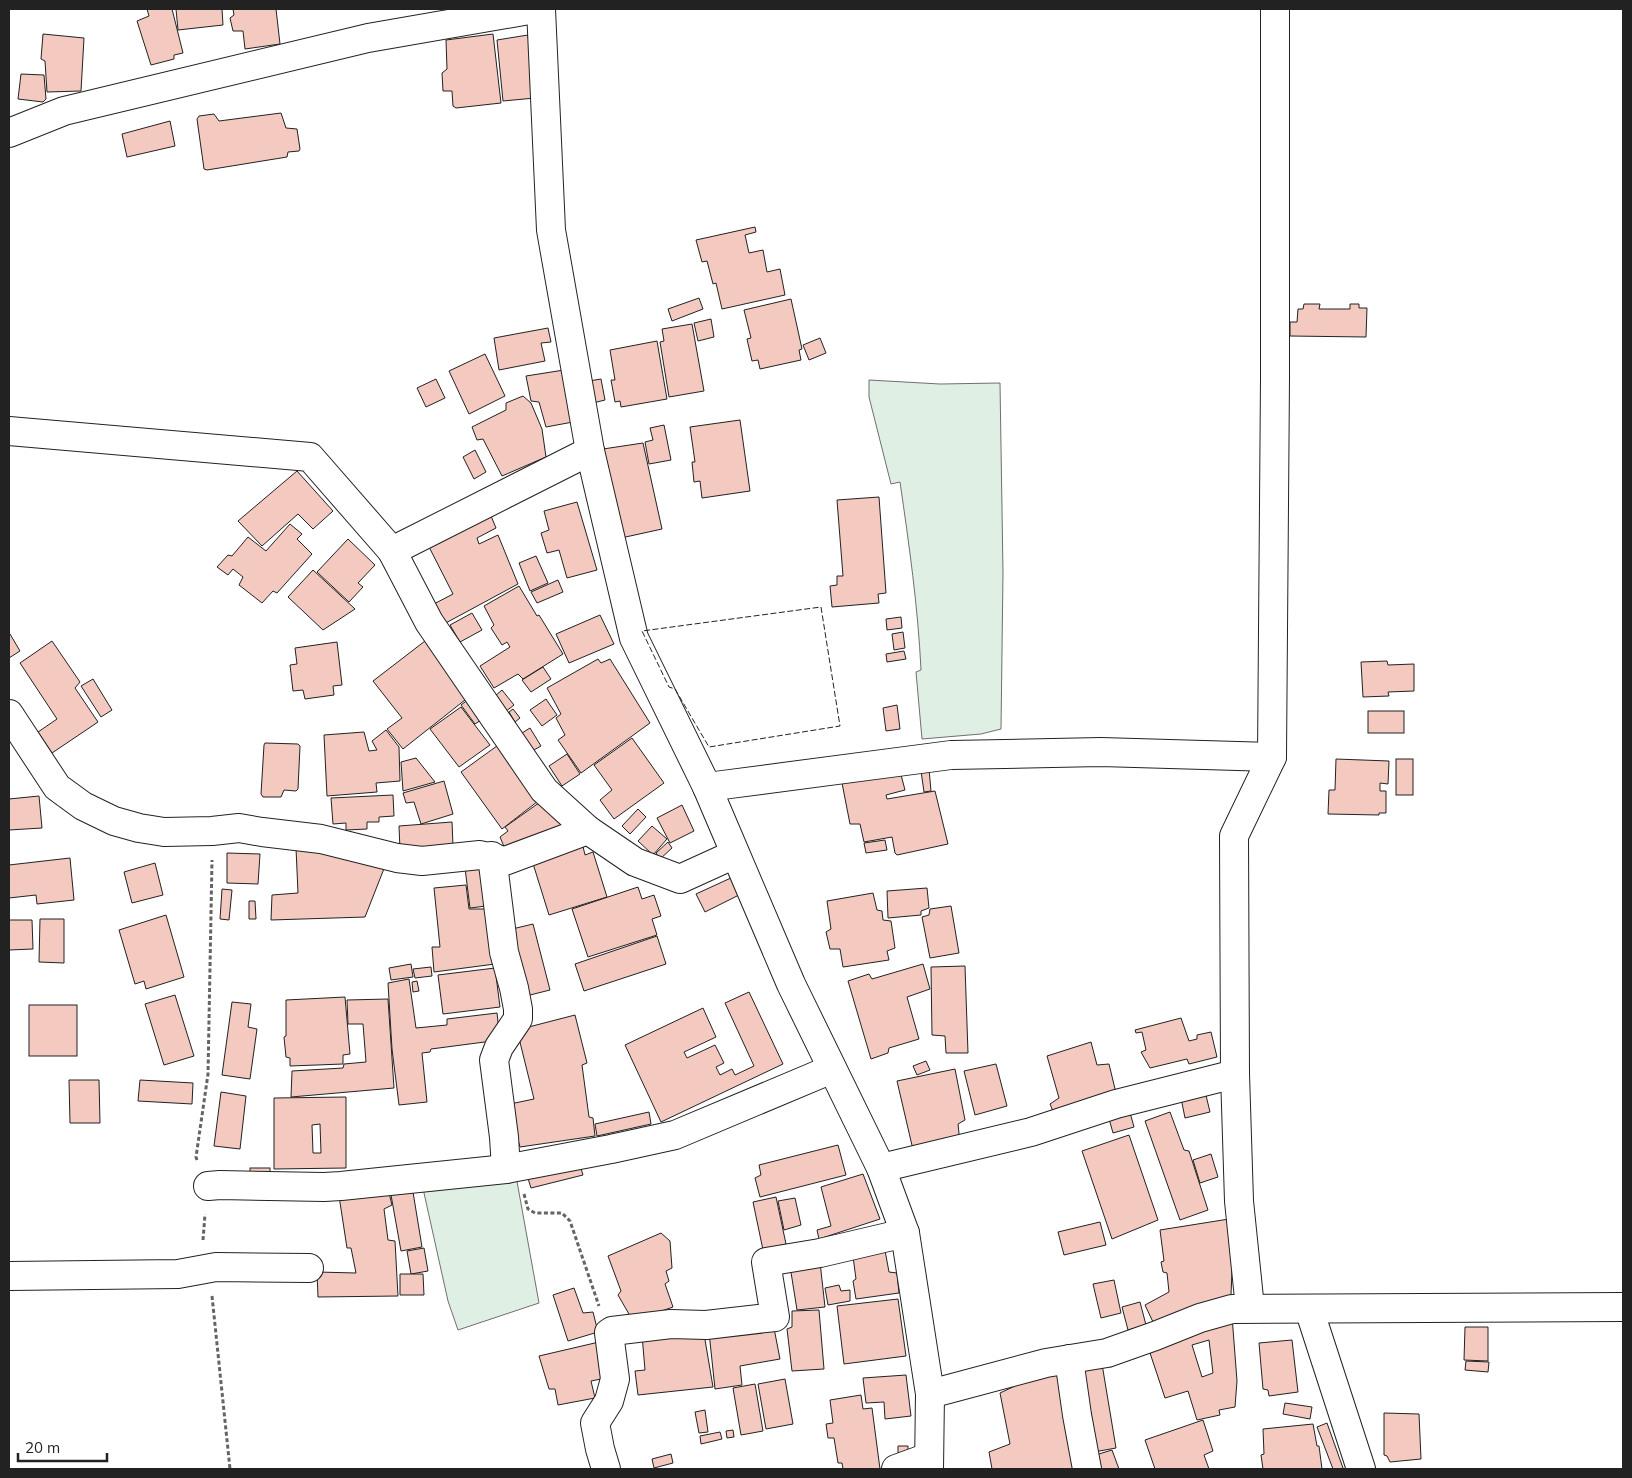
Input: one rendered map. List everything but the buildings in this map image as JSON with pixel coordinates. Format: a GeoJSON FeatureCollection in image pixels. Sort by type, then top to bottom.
{"type":"FeatureCollection","features":[{"type":"Feature","properties":{"kind":"street"},"geometry":{"type":"LineString","coordinates":[[9,133],[64,111],[368,38],[535,9]]}},
{"type":"Feature","properties":{"kind":"street"},"geometry":{"type":"LineString","coordinates":[[541,9],[551,230],[590,451],[634,638],[707,787],[791,984],[881,1168],[905,1233],[930,1394],[929,1463],[896,1469]]}},
{"type":"Feature","properties":{"kind":"street"},"geometry":{"type":"LineString","coordinates":[[1250,1308],[1238,1201],[1235,1074],[1234,836],[1272,757],[1275,9]]}},
{"type":"Feature","properties":{"kind":"street"},"geometry":{"type":"LineString","coordinates":[[9,431],[310,457],[392,551],[429,622],[544,790],[588,830],[635,862],[680,879],[735,854]]}},
{"type":"Feature","properties":{"kind":"street"},"geometry":{"type":"LineString","coordinates":[[392,551],[590,451]]}},
{"type":"Feature","properties":{"kind":"street"},"geometry":{"type":"LineString","coordinates":[[9,714],[57,787],[82,806],[114,821],[139,828],[164,832],[212,832],[239,828],[321,838],[397,858],[422,860],[480,855],[492,856],[505,861],[588,830]]}},
{"type":"Feature","properties":{"kind":"street"},"geometry":{"type":"LineString","coordinates":[[707,787],[951,755],[1102,752],[1272,757]]}},
{"type":"Feature","properties":{"kind":"street"},"geometry":{"type":"LineString","coordinates":[[492,856],[504,952],[518,1009],[518,1019],[499,1047],[494,1060],[504,1137],[512,1168]]}},
{"type":"Feature","properties":{"kind":"street"},"geometry":{"type":"LineString","coordinates":[[208,1186],[324,1187],[512,1168],[675,1135],[832,1069]]}},
{"type":"Feature","properties":{"kind":"street"},"geometry":{"type":"LineString","coordinates":[[881,1168],[1031,1132],[1116,1104],[1235,1074]]}},
{"type":"Feature","properties":{"kind":"street"},"geometry":{"type":"LineString","coordinates":[[606,1469],[594,1423],[609,1401],[615,1379],[609,1333],[612,1331],[670,1324],[706,1325],[775,1317],[766,1262],[820,1253],[905,1233]]}},
{"type":"Feature","properties":{"kind":"street"},"geometry":{"type":"LineString","coordinates":[[9,1276],[178,1274],[216,1267],[309,1268]]}},
{"type":"Feature","properties":{"kind":"street"},"geometry":{"type":"LineString","coordinates":[[930,1394],[1046,1363],[1107,1353],[1200,1318],[1232,1309],[1623,1307]]}},
{"type":"Feature","properties":{"kind":"street"},"geometry":{"type":"LineString","coordinates":[[1309,1309],[1360,1469]]}},
{"type":"Feature","properties":{"kind":"street"},"geometry":{"type":"LineString","coordinates":[[1069,1359],[1087,1469]]}},
{"type":"Feature","properties":{"kind":"path"},"geometry":{"type":"LineString","coordinates":[[212,832],[208,1074],[196,1157],[208,1186],[200,1270],[210,1278],[230,1469]]}},
{"type":"Feature","properties":{"kind":"path"},"geometry":{"type":"LineString","coordinates":[[512,1168],[528,1209],[535,1213],[562,1213],[570,1221],[609,1333]]}},
{"type":"Feature","properties":{"kind":"green space"},"geometry":{"type":"Polygon","coordinates":[[[869,380],[940,384],[1000,383],[1003,573],[1001,729],[981,734],[922,739],[916,672],[921,670],[918,623],[900,482],[891,484],[869,397],[869,380]]]}},
{"type":"Feature","properties":{"kind":"green space"},"geometry":{"type":"Polygon","coordinates":[[[516,1176],[539,1303],[458,1330],[448,1301],[422,1184],[516,1176]]]}},
{"type":"Feature","properties":{"kind":"fence"},"geometry":{"type":"LineString","coordinates":[[821,607],[840,726],[709,747],[675,689],[669,687],[642,631],[821,607]]}}]}
